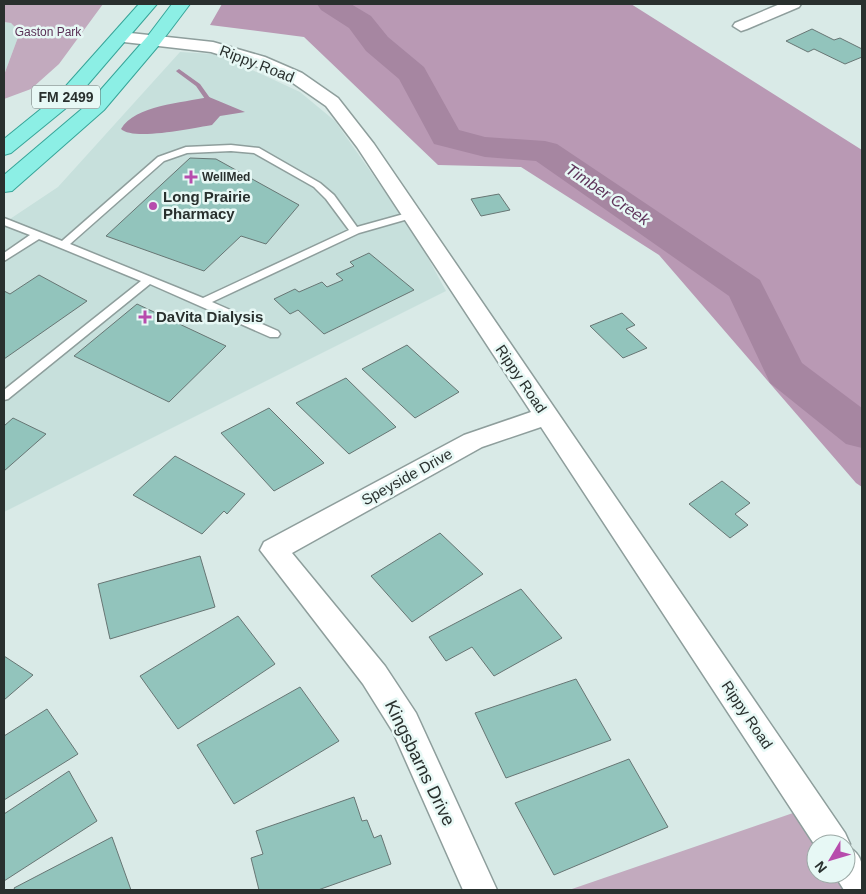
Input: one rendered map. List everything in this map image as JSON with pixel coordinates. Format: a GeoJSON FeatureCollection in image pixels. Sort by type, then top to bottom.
{"type":"FeatureCollection","features":[{"type":"Feature","properties":{"kind":"main road","name":"FM 2499"},"geometry":{"type":"LineString","coordinates":[[4,149],[64,100],[148,4]]}},
{"type":"Feature","properties":{"kind":"main road","name":"FM 2499"},"geometry":{"type":"LineString","coordinates":[[4,186],[97,106],[153,41],[181,4]]}},
{"type":"Feature","properties":{"kind":"street"},"geometry":{"type":"LineString","coordinates":[[741,26],[792,4]]}},
{"type":"Feature","properties":{"kind":"street","name":"Rippy Road"},"geometry":{"type":"LineString","coordinates":[[121,37],[213,47],[259,61],[303,82],[332,102],[365,144],[545,416],[826,834]]}},
{"type":"Feature","properties":{"kind":"street","name":"Speyside Drive"},"geometry":{"type":"LineString","coordinates":[[274,550],[473,442],[545,416]]}},
{"type":"Feature","properties":{"kind":"street","name":"Kingsbarns Drive"},"geometry":{"type":"LineString","coordinates":[[274,550],[374,675],[405,723],[480,890]]}},
{"type":"Feature","properties":{"kind":"lane"},"geometry":{"type":"LineString","coordinates":[[63,245],[161,159],[186,150],[222,148],[256,150],[317,185],[330,197],[355,232]]}},
{"type":"Feature","properties":{"kind":"lane"},"geometry":{"type":"LineString","coordinates":[[204,302],[355,232],[411,215]]}},
{"type":"Feature","properties":{"kind":"lane"},"geometry":{"type":"LineString","coordinates":[[4,221],[204,302],[274,334]]}},
{"type":"Feature","properties":{"kind":"lane"},"geometry":{"type":"LineString","coordinates":[[4,258],[38,235]]}},
{"type":"Feature","properties":{"kind":"lane"},"geometry":{"type":"LineString","coordinates":[[4,396],[149,280]]}},
{"type":"Feature","properties":{"kind":"shaded area"},"geometry":{"type":"Polygon","coordinates":[[[222,4],[631,4],[862,150],[862,487],[856,483],[659,255],[521,167],[438,165],[304,37],[210,25],[222,4]]]}},
{"type":"Feature","properties":{"kind":"shaded area"},"geometry":{"type":"Polygon","coordinates":[[[4,22],[11,23],[20,32],[4,75],[4,22]]]}},
{"type":"Feature","properties":{"kind":"shaded area"},"geometry":{"type":"Polygon","coordinates":[[[180,52],[214,54],[259,73],[300,92],[335,121],[416,236],[446,291],[4,512],[4,223],[58,187],[180,52]]]}},
{"type":"Feature","properties":{"kind":"shaded area"},"geometry":{"type":"Polygon","coordinates":[[[209,97],[245,112],[220,116],[212,125],[178,131],[138,134],[121,129],[128,121],[148,110],[173,103],[209,97]]]}},
{"type":"Feature","properties":{"kind":"green space","name":"Gaston Park"},"geometry":{"type":"Polygon","coordinates":[[[4,4],[103,4],[59,64],[31,89],[4,99],[4,75],[20,32],[11,23],[4,22],[4,4]]]}},
{"type":"Feature","properties":{"kind":"green space"},"geometry":{"type":"Polygon","coordinates":[[[793,813],[808,834],[806,834],[806,884],[842,884],[847,890],[569,890],[793,813]]]}},
{"type":"Feature","properties":{"kind":"building"},"geometry":{"type":"Polygon","coordinates":[[[812,29],[834,40],[840,38],[862,49],[862,57],[845,64],[814,49],[808,52],[786,41],[812,29]]]}},
{"type":"Feature","properties":{"kind":"building"},"geometry":{"type":"Polygon","coordinates":[[[190,158],[216,159],[299,205],[266,244],[241,236],[204,271],[106,236],[190,158]]]}},
{"type":"Feature","properties":{"kind":"building"},"geometry":{"type":"Polygon","coordinates":[[[499,194],[510,210],[481,216],[471,199],[499,194]]]}},
{"type":"Feature","properties":{"kind":"building"},"geometry":{"type":"Polygon","coordinates":[[[369,253],[414,290],[324,334],[298,310],[290,314],[274,299],[295,289],[299,292],[322,282],[327,287],[343,280],[336,274],[354,266],[350,262],[369,253]]]}},
{"type":"Feature","properties":{"kind":"building"},"geometry":{"type":"Polygon","coordinates":[[[39,275],[87,301],[4,359],[4,291],[10,294],[39,275]]]}},
{"type":"Feature","properties":{"kind":"building"},"geometry":{"type":"Polygon","coordinates":[[[137,304],[226,346],[169,402],[74,356],[137,304]]]}},
{"type":"Feature","properties":{"kind":"building"},"geometry":{"type":"Polygon","coordinates":[[[622,313],[635,325],[626,329],[647,348],[623,358],[590,326],[622,313]]]}},
{"type":"Feature","properties":{"kind":"building"},"geometry":{"type":"Polygon","coordinates":[[[407,345],[459,392],[415,418],[362,369],[407,345]]]}},
{"type":"Feature","properties":{"kind":"building"},"geometry":{"type":"Polygon","coordinates":[[[346,378],[396,427],[349,454],[296,403],[346,378]]]}},
{"type":"Feature","properties":{"kind":"building"},"geometry":{"type":"Polygon","coordinates":[[[269,408],[324,463],[274,491],[221,433],[269,408]]]}},
{"type":"Feature","properties":{"kind":"building"},"geometry":{"type":"Polygon","coordinates":[[[13,418],[46,434],[4,471],[4,426],[13,418]]]}},
{"type":"Feature","properties":{"kind":"building"},"geometry":{"type":"Polygon","coordinates":[[[175,456],[245,494],[227,514],[224,511],[202,534],[133,495],[175,456]]]}},
{"type":"Feature","properties":{"kind":"building"},"geometry":{"type":"Polygon","coordinates":[[[722,481],[750,503],[735,514],[748,525],[730,538],[689,504],[722,481]]]}},
{"type":"Feature","properties":{"kind":"building"},"geometry":{"type":"Polygon","coordinates":[[[440,533],[483,574],[412,622],[371,576],[440,533]]]}},
{"type":"Feature","properties":{"kind":"building"},"geometry":{"type":"Polygon","coordinates":[[[200,556],[215,607],[110,639],[98,584],[200,556]]]}},
{"type":"Feature","properties":{"kind":"building"},"geometry":{"type":"Polygon","coordinates":[[[521,589],[562,638],[494,676],[472,647],[446,661],[429,637],[521,589]]]}},
{"type":"Feature","properties":{"kind":"building"},"geometry":{"type":"Polygon","coordinates":[[[238,616],[275,664],[178,729],[140,676],[238,616]]]}},
{"type":"Feature","properties":{"kind":"building"},"geometry":{"type":"Polygon","coordinates":[[[4,656],[33,675],[4,700],[4,656]]]}},
{"type":"Feature","properties":{"kind":"building"},"geometry":{"type":"Polygon","coordinates":[[[576,679],[611,740],[506,778],[475,713],[576,679]]]}},
{"type":"Feature","properties":{"kind":"building"},"geometry":{"type":"Polygon","coordinates":[[[300,687],[339,741],[234,804],[197,745],[300,687]]]}},
{"type":"Feature","properties":{"kind":"building"},"geometry":{"type":"Polygon","coordinates":[[[47,709],[78,754],[4,800],[4,736],[47,709]]]}},
{"type":"Feature","properties":{"kind":"building"},"geometry":{"type":"Polygon","coordinates":[[[629,759],[668,827],[554,875],[515,803],[629,759]]]}},
{"type":"Feature","properties":{"kind":"building"},"geometry":{"type":"Polygon","coordinates":[[[69,771],[97,821],[4,881],[4,814],[69,771]]]}},
{"type":"Feature","properties":{"kind":"building"},"geometry":{"type":"Polygon","coordinates":[[[354,797],[362,821],[367,820],[374,838],[381,835],[391,864],[318,890],[259,890],[251,858],[263,854],[256,831],[354,797]]]}},
{"type":"Feature","properties":{"kind":"building"},"geometry":{"type":"Polygon","coordinates":[[[112,837],[131,890],[15,890],[14,888],[112,837]]]}},
{"type":"Feature","properties":{"kind":"waterway","name":"Timber Creek"},"geometry":{"type":"LineString","coordinates":[[331,4],[360,22],[377,44],[413,74],[446,137],[485,147],[545,151],[746,289],[785,372],[862,432]]}},
{"type":"Feature","properties":{"kind":"waterway"},"geometry":{"type":"LineString","coordinates":[[179,71],[198,85],[207,98]]}},
{"type":"Feature","properties":{"kind":"place","name":"WellMed"},"geometry":{"type":"Point","coordinates":[191,177]}},
{"type":"Feature","properties":{"kind":"place","name":"Long Prairie Pharmacy"},"geometry":{"type":"Point","coordinates":[153,206]}},
{"type":"Feature","properties":{"kind":"place","name":"DaVita Dialysis"},"geometry":{"type":"Point","coordinates":[145,317]}}]}
